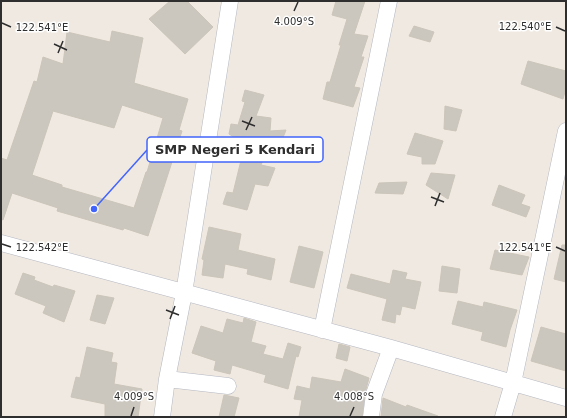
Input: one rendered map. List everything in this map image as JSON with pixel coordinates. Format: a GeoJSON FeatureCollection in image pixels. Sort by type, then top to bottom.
{"type":"FeatureCollection","features":[{"type":"Feature","properties":{"kind":"street"},"geometry":{"type":"LineString","coordinates":[[162,417],[167,380],[184,293],[230,1]]}},
{"type":"Feature","properties":{"kind":"street"},"geometry":{"type":"LineString","coordinates":[[322,330],[390,1]]}},
{"type":"Feature","properties":{"kind":"street"},"geometry":{"type":"LineString","coordinates":[[503,417],[513,383],[562,166],[566,131]]}},
{"type":"Feature","properties":{"kind":"street"},"geometry":{"type":"LineString","coordinates":[[1,243],[391,348],[566,398]]}},
{"type":"Feature","properties":{"kind":"street"},"geometry":{"type":"LineString","coordinates":[[371,417],[374,394],[391,348]]}},
{"type":"Feature","properties":{"kind":"street"},"geometry":{"type":"LineString","coordinates":[[167,380],[228,386]]}},
{"type":"Feature","properties":{"kind":"building"},"geometry":{"type":"Polygon","coordinates":[[[170,1],[187,1],[213,27],[185,54],[149,19],[170,1]]]}},
{"type":"Feature","properties":{"kind":"building"},"geometry":{"type":"Polygon","coordinates":[[[336,1],[365,1],[354,34],[368,36],[361,57],[364,57],[354,87],[360,88],[353,107],[323,99],[327,82],[330,82],[347,19],[332,15],[336,1]]]}},
{"type":"Feature","properties":{"kind":"building"},"geometry":{"type":"Polygon","coordinates":[[[414,26],[434,32],[430,42],[409,36],[414,26]]]}},
{"type":"Feature","properties":{"kind":"building"},"geometry":{"type":"Polygon","coordinates":[[[112,31],[143,38],[134,83],[188,99],[179,130],[182,131],[148,236],[124,228],[123,230],[57,211],[58,208],[12,193],[3,220],[1,219],[1,158],[7,160],[34,81],[37,82],[43,57],[63,64],[67,32],[110,42],[112,31]],[[122,105],[114,128],[53,111],[32,175],[62,185],[62,187],[134,208],[147,172],[163,118],[122,105]]]}},
{"type":"Feature","properties":{"kind":"building"},"geometry":{"type":"Polygon","coordinates":[[[528,61],[566,71],[566,88],[563,99],[521,84],[528,61]]]}},
{"type":"Feature","properties":{"kind":"building"},"geometry":{"type":"Polygon","coordinates":[[[245,90],[264,95],[256,116],[271,118],[270,131],[286,130],[280,145],[269,145],[261,165],[275,168],[268,186],[255,184],[247,210],[223,204],[227,192],[233,193],[243,152],[234,150],[237,139],[229,134],[231,124],[238,125],[245,102],[242,101],[245,90]]]}},
{"type":"Feature","properties":{"kind":"building"},"geometry":{"type":"Polygon","coordinates":[[[445,106],[462,110],[456,131],[444,129],[445,106]]]}},
{"type":"Feature","properties":{"kind":"building"},"geometry":{"type":"Polygon","coordinates":[[[415,133],[443,141],[435,164],[422,164],[422,157],[407,154],[415,133]]]}},
{"type":"Feature","properties":{"kind":"building"},"geometry":{"type":"Polygon","coordinates":[[[431,173],[455,175],[448,199],[426,185],[431,173]]]}},
{"type":"Feature","properties":{"kind":"building"},"geometry":{"type":"Polygon","coordinates":[[[407,182],[403,194],[375,193],[379,183],[407,182]]]}},
{"type":"Feature","properties":{"kind":"building"},"geometry":{"type":"Polygon","coordinates":[[[499,185],[525,195],[521,204],[530,207],[526,217],[492,205],[499,185]]]}},
{"type":"Feature","properties":{"kind":"building"},"geometry":{"type":"Polygon","coordinates":[[[209,227],[241,234],[238,250],[275,259],[271,280],[247,274],[248,269],[225,264],[223,278],[202,275],[204,260],[202,259],[209,227]]]}},
{"type":"Feature","properties":{"kind":"building"},"geometry":{"type":"Polygon","coordinates":[[[562,245],[566,245],[566,282],[554,279],[562,245]]]}},
{"type":"Feature","properties":{"kind":"building"},"geometry":{"type":"Polygon","coordinates":[[[299,246],[323,252],[314,288],[290,282],[299,246]]]}},
{"type":"Feature","properties":{"kind":"building"},"geometry":{"type":"Polygon","coordinates":[[[495,250],[529,257],[522,275],[490,269],[495,250]]]}},
{"type":"Feature","properties":{"kind":"building"},"geometry":{"type":"Polygon","coordinates":[[[442,266],[460,269],[457,293],[439,291],[442,266]]]}},
{"type":"Feature","properties":{"kind":"building"},"geometry":{"type":"Polygon","coordinates":[[[393,270],[407,273],[405,279],[421,282],[415,309],[402,306],[400,315],[396,314],[395,323],[382,320],[387,299],[347,288],[351,274],[390,284],[393,270]]]}},
{"type":"Feature","properties":{"kind":"building"},"geometry":{"type":"Polygon","coordinates":[[[23,273],[35,277],[34,280],[53,287],[54,285],[75,291],[64,322],[43,313],[46,306],[15,294],[23,273]]]}},
{"type":"Feature","properties":{"kind":"building"},"geometry":{"type":"Polygon","coordinates":[[[97,295],[114,298],[105,324],[90,320],[97,295]]]}},
{"type":"Feature","properties":{"kind":"building"},"geometry":{"type":"Polygon","coordinates":[[[458,301],[483,307],[484,302],[517,310],[506,347],[481,340],[483,332],[452,324],[458,301]]]}},
{"type":"Feature","properties":{"kind":"building"},"geometry":{"type":"Polygon","coordinates":[[[244,318],[256,322],[251,342],[266,346],[263,354],[283,359],[288,343],[301,347],[298,357],[296,356],[288,389],[264,382],[266,375],[232,365],[230,374],[214,370],[216,361],[192,353],[201,326],[223,333],[227,319],[243,323],[244,318]]]}},
{"type":"Feature","properties":{"kind":"building"},"geometry":{"type":"Polygon","coordinates":[[[541,327],[566,334],[566,371],[531,361],[541,327]]]}},
{"type":"Feature","properties":{"kind":"building"},"geometry":{"type":"Polygon","coordinates":[[[339,344],[350,347],[347,361],[336,358],[339,344]]]}},
{"type":"Feature","properties":{"kind":"building"},"geometry":{"type":"Polygon","coordinates":[[[87,347],[113,353],[111,362],[117,363],[114,384],[142,389],[138,417],[105,417],[105,404],[71,397],[76,377],[80,378],[87,347]]]}},
{"type":"Feature","properties":{"kind":"building"},"geometry":{"type":"Polygon","coordinates":[[[345,369],[369,378],[365,393],[362,417],[299,417],[302,400],[294,399],[297,386],[310,389],[312,377],[341,382],[345,369]]]}},
{"type":"Feature","properties":{"kind":"building"},"geometry":{"type":"Polygon","coordinates":[[[224,395],[239,398],[234,417],[219,417],[224,395]]]}},
{"type":"Feature","properties":{"kind":"building"},"geometry":{"type":"Polygon","coordinates":[[[383,398],[406,407],[407,405],[438,417],[381,417],[383,398]]]}},
{"type":"Feature","properties":{"kind":"place","name":"SMP Negeri 5 Kendari"},"geometry":{"type":"Point","coordinates":[94,209]}}]}
